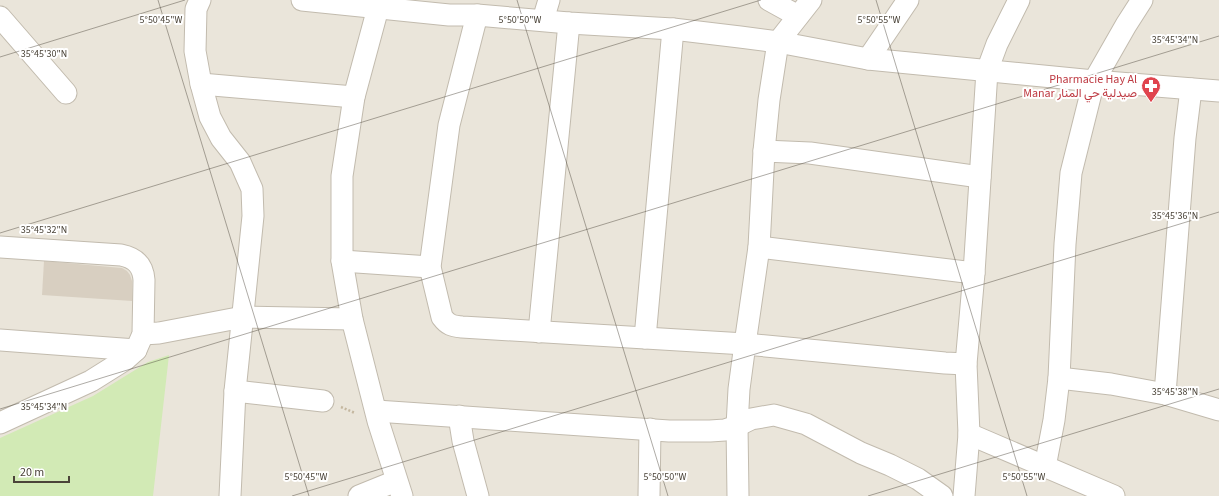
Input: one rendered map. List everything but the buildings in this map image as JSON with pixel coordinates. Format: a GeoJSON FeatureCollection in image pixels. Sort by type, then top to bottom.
{"type":"FeatureCollection","features":[{"type":"Feature","properties":{"kind":"street"},"geometry":{"type":"LineString","coordinates":[[200,0],[196,9],[195,51],[201,84],[210,117],[222,138],[240,162],[252,189],[253,216],[233,319],[235,391],[230,496]]}},
{"type":"Feature","properties":{"kind":"street"},"geometry":{"type":"LineString","coordinates":[[302,0],[378,8],[451,7],[477,15],[673,30],[740,37],[778,42],[868,59],[1094,81],[1219,91]]}},
{"type":"Feature","properties":{"kind":"street"},"geometry":{"type":"LineString","coordinates":[[543,20],[549,0]]}},
{"type":"Feature","properties":{"kind":"street"},"geometry":{"type":"LineString","coordinates":[[769,0],[798,16]]}},
{"type":"Feature","properties":{"kind":"street"},"geometry":{"type":"LineString","coordinates":[[738,496],[737,426],[739,389],[759,248],[768,100],[778,42],[811,0]]}},
{"type":"Feature","properties":{"kind":"street"},"geometry":{"type":"LineString","coordinates":[[868,59],[908,0]]}},
{"type":"Feature","properties":{"kind":"street"},"geometry":{"type":"LineString","coordinates":[[964,496],[969,434],[966,364],[974,273],[986,71],[997,44],[1019,0]]}},
{"type":"Feature","properties":{"kind":"street"},"geometry":{"type":"LineString","coordinates":[[1045,467],[1054,420],[1059,378],[1065,244],[1071,173],[1094,81],[1142,0]]}},
{"type":"Feature","properties":{"kind":"street"},"geometry":{"type":"LineString","coordinates":[[359,496],[399,489],[377,416],[352,319],[342,261],[342,176],[354,98],[378,8]]}},
{"type":"Feature","properties":{"kind":"street"},"geometry":{"type":"LineString","coordinates":[[477,15],[449,125],[430,267],[442,317],[447,323],[453,326],[462,327],[745,344],[945,364],[966,364]]}},
{"type":"Feature","properties":{"kind":"street"},"geometry":{"type":"LineString","coordinates":[[0,17],[66,93]]}},
{"type":"Feature","properties":{"kind":"street"},"geometry":{"type":"LineString","coordinates":[[539,332],[569,23]]}},
{"type":"Feature","properties":{"kind":"street"},"geometry":{"type":"LineString","coordinates":[[645,338],[673,30]]}},
{"type":"Feature","properties":{"kind":"street"},"geometry":{"type":"LineString","coordinates":[[201,84],[354,98]]}},
{"type":"Feature","properties":{"kind":"street"},"geometry":{"type":"LineString","coordinates":[[1165,394],[1191,89]]}},
{"type":"Feature","properties":{"kind":"street"},"geometry":{"type":"LineString","coordinates":[[764,151],[810,153],[980,177]]}},
{"type":"Feature","properties":{"kind":"street"},"geometry":{"type":"LineString","coordinates":[[0,248],[129,256],[140,266],[143,273],[146,339],[126,359],[91,380],[0,423]]}},
{"type":"Feature","properties":{"kind":"street"},"geometry":{"type":"LineString","coordinates":[[759,248],[974,273]]}},
{"type":"Feature","properties":{"kind":"street"},"geometry":{"type":"LineString","coordinates":[[342,261],[430,267]]}},
{"type":"Feature","properties":{"kind":"street"},"geometry":{"type":"LineString","coordinates":[[0,340],[146,339],[233,319],[352,319]]}},
{"type":"Feature","properties":{"kind":"street"},"geometry":{"type":"LineString","coordinates":[[1059,378],[1111,384],[1165,394],[1219,410]]}},
{"type":"Feature","properties":{"kind":"street"},"geometry":{"type":"LineString","coordinates":[[235,391],[323,400]]}},
{"type":"Feature","properties":{"kind":"street"},"geometry":{"type":"LineString","coordinates":[[377,416],[459,416],[710,432],[725,430],[751,420],[774,415],[806,424],[862,453],[918,479],[942,496]]}},
{"type":"Feature","properties":{"kind":"street"},"geometry":{"type":"LineString","coordinates":[[459,416],[463,441],[478,496]]}},
{"type":"Feature","properties":{"kind":"street"},"geometry":{"type":"LineString","coordinates":[[649,496],[650,429]]}},
{"type":"Feature","properties":{"kind":"street"},"geometry":{"type":"LineString","coordinates":[[969,434],[1114,496]]}},
{"type":"Feature","properties":{"kind":"path"},"geometry":{"type":"LineString","coordinates":[[323,400],[377,416]]}},
{"type":"Feature","properties":{"kind":"shaded area"},"geometry":{"type":"Polygon","coordinates":[[[0,0],[1219,0],[1219,496],[0,496],[0,0]]]}},
{"type":"Feature","properties":{"kind":"green space"},"geometry":{"type":"Polygon","coordinates":[[[169,355],[153,496],[0,496],[0,438],[93,396],[148,362],[169,355]]]}},
{"type":"Feature","properties":{"kind":"place","name":"Pharmacie Hay Al Manar صيدلية حي المنار"},"geometry":{"type":"Point","coordinates":[1151,103]}}]}
